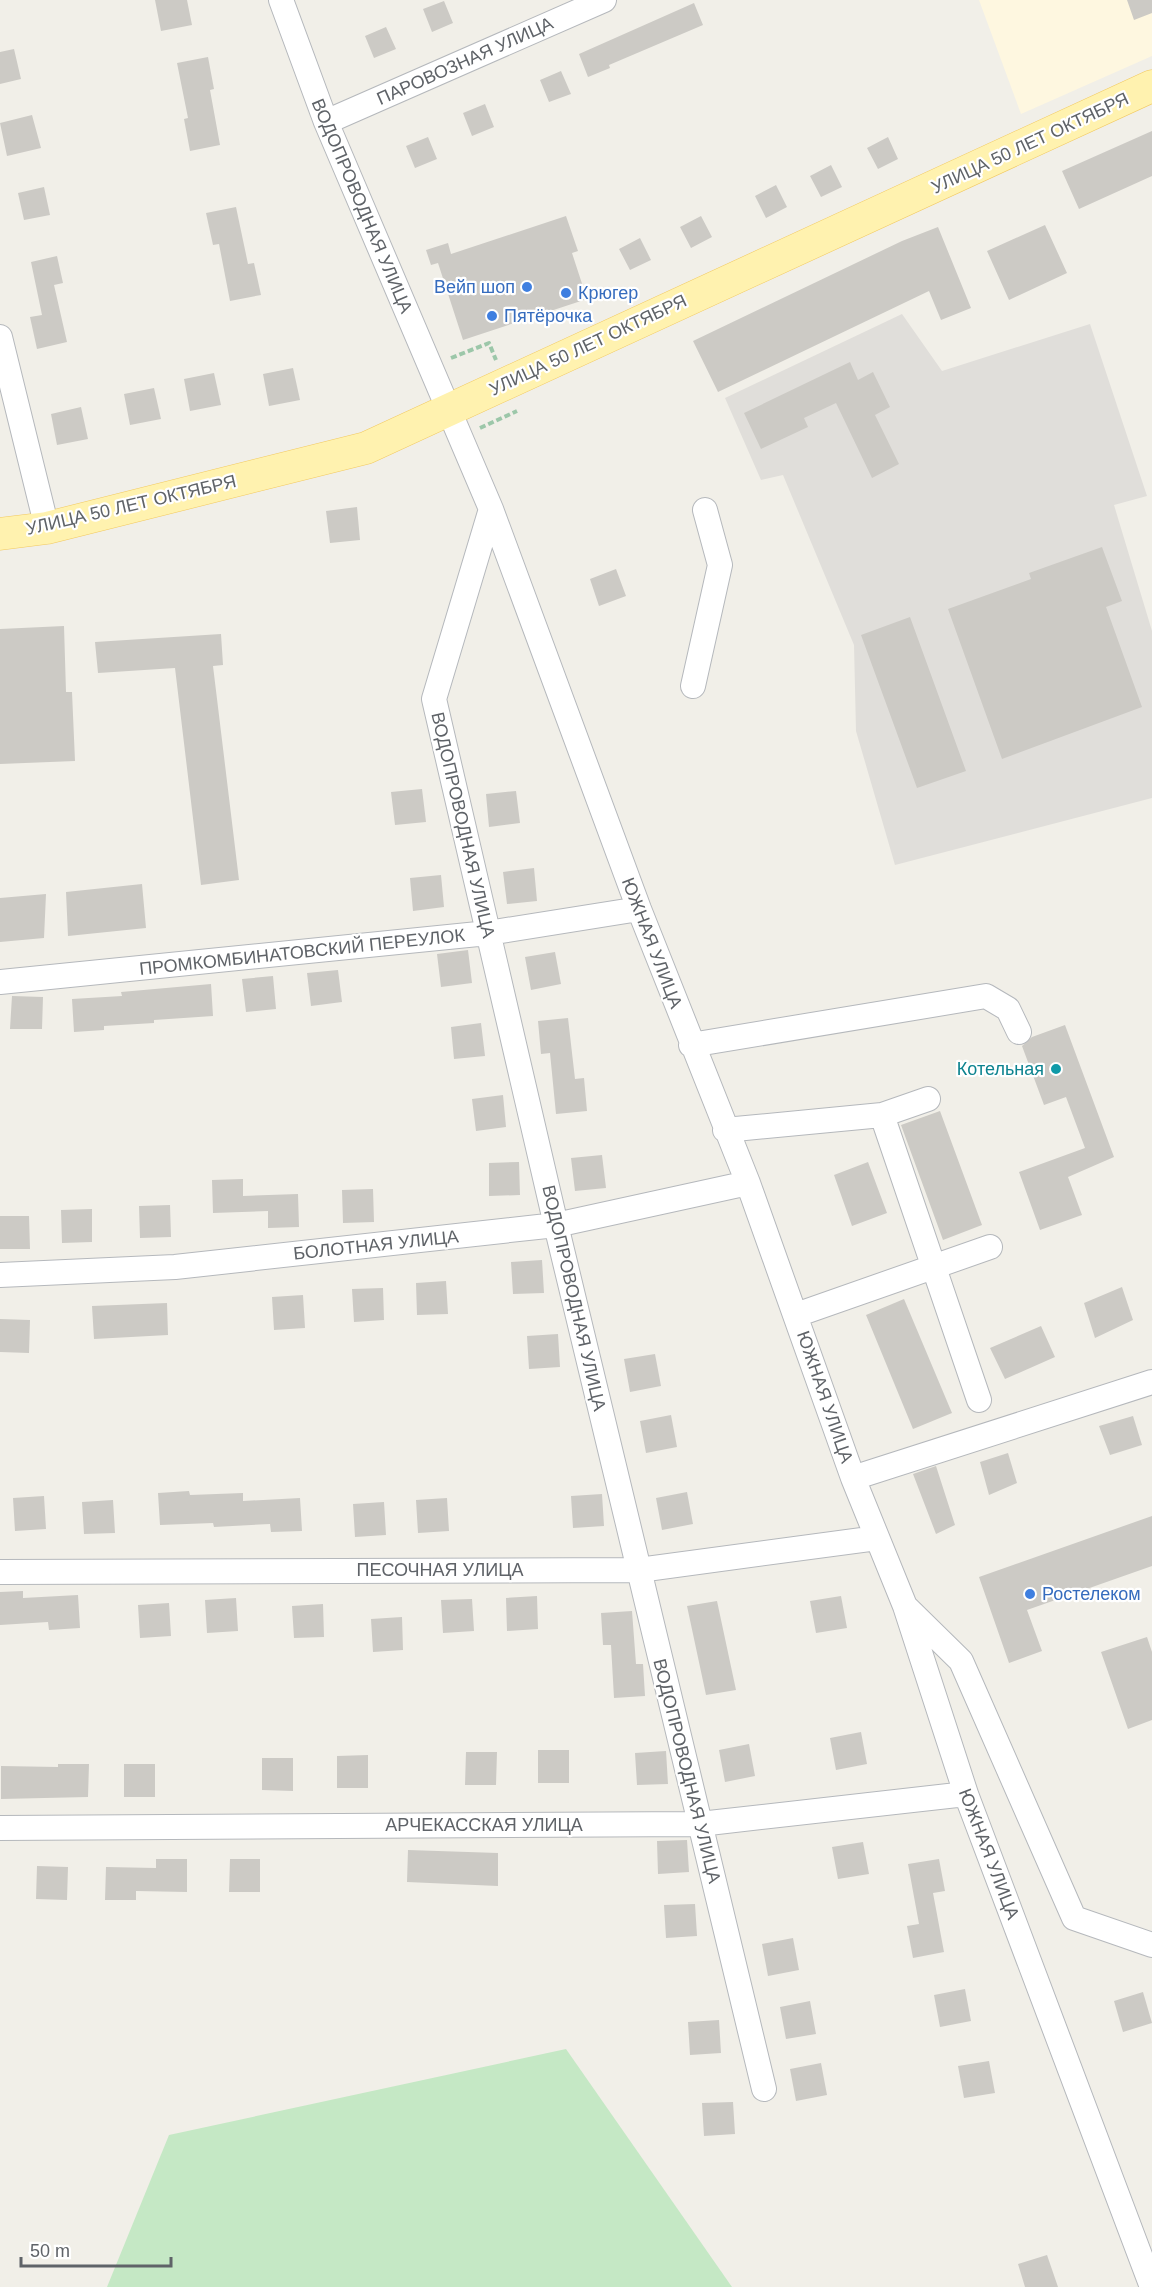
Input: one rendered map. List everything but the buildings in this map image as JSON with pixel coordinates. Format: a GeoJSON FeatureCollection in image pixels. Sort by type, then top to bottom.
{"type":"FeatureCollection","features":[{"type":"Feature","properties":{"kind":"main road","name":"УЛИЦА 50 ЛЕТ ОКТЯБРЯ"},"geometry":{"type":"LineString","coordinates":[[0,534],[47,528],[366,448],[1152,86]]}},
{"type":"Feature","properties":{"kind":"street","name":"ВОДОПРОВОДНАЯ УЛИЦА"},"geometry":{"type":"LineString","coordinates":[[281,0],[326,122],[491,509],[434,699],[556,1225],[764,2089]]}},
{"type":"Feature","properties":{"kind":"street","name":"ПАРОВОЗНАЯ УЛИЦА"},"geometry":{"type":"LineString","coordinates":[[326,122],[604,0]]}},
{"type":"Feature","properties":{"kind":"street"},"geometry":{"type":"LineString","coordinates":[[0,337],[47,528]]}},
{"type":"Feature","properties":{"kind":"street","name":"ЮЖНАЯ УЛИЦА"},"geometry":{"type":"LineString","coordinates":[[491,509],[639,909],[691,1045],[748,1183],[853,1479],[905,1606],[966,1794],[1152,2287]]}},
{"type":"Feature","properties":{"kind":"street"},"geometry":{"type":"LineString","coordinates":[[693,686],[720,565],[705,510]]}},
{"type":"Feature","properties":{"kind":"street","name":"ПРОМКОМБИНАТОВСКИЙ ПЕРЕУЛОК"},"geometry":{"type":"LineString","coordinates":[[0,982],[488,933],[639,909]]}},
{"type":"Feature","properties":{"kind":"street"},"geometry":{"type":"LineString","coordinates":[[691,1045],[986,996],[1008,1009],[1019,1032]]}},
{"type":"Feature","properties":{"kind":"street"},"geometry":{"type":"LineString","coordinates":[[725,1130],[882,1115],[928,1099]]}},
{"type":"Feature","properties":{"kind":"street"},"geometry":{"type":"LineString","coordinates":[[882,1115],[979,1400]]}},
{"type":"Feature","properties":{"kind":"street","name":"БОЛОТНАЯ УЛИЦА"},"geometry":{"type":"LineString","coordinates":[[0,1275],[175,1267],[556,1225],[748,1183]]}},
{"type":"Feature","properties":{"kind":"street"},"geometry":{"type":"LineString","coordinates":[[796,1315],[990,1248]]}},
{"type":"Feature","properties":{"kind":"street"},"geometry":{"type":"LineString","coordinates":[[853,1479],[1152,1382]]}},
{"type":"Feature","properties":{"kind":"street","name":"ПЕСОЧНАЯ УЛИЦА"},"geometry":{"type":"LineString","coordinates":[[0,1572],[639,1570],[877,1538]]}},
{"type":"Feature","properties":{"kind":"street"},"geometry":{"type":"LineString","coordinates":[[905,1606],[961,1661],[1074,1918],[1152,1945]]}},
{"type":"Feature","properties":{"kind":"street","name":"АРЧЕКАССКАЯ УЛИЦА"},"geometry":{"type":"LineString","coordinates":[[0,1828],[700,1824],[966,1794]]}},
{"type":"Feature","properties":{"kind":"path"},"geometry":{"type":"LineString","coordinates":[[452,358],[489,343],[498,363]]}},
{"type":"Feature","properties":{"kind":"path"},"geometry":{"type":"LineString","coordinates":[[482,438],[479,428],[518,411]]}},
{"type":"Feature","properties":{"kind":"shaded area"},"geometry":{"type":"Polygon","coordinates":[[[979,0],[1152,0],[1152,56],[1021,114],[979,0]]]}},
{"type":"Feature","properties":{"kind":"shaded area"},"geometry":{"type":"Polygon","coordinates":[[[902,314],[942,371],[1090,324],[1147,496],[1114,505],[1152,631],[1152,798],[895,865],[856,731],[854,645],[783,475],[761,480],[725,398],[902,314]]]}},
{"type":"Feature","properties":{"kind":"green space"},"geometry":{"type":"Polygon","coordinates":[[[566,2049],[732,2287],[107,2287],[169,2135],[566,2049]]]}},
{"type":"Feature","properties":{"kind":"place","name":"Вейп шоп"},"geometry":{"type":"Point","coordinates":[527,287]}},
{"type":"Feature","properties":{"kind":"place","name":"Крюгер"},"geometry":{"type":"Point","coordinates":[566,293]}},
{"type":"Feature","properties":{"kind":"place","name":"Пятёрочка"},"geometry":{"type":"Point","coordinates":[492,316]}},
{"type":"Feature","properties":{"kind":"place","name":"Котельная"},"geometry":{"type":"Point","coordinates":[1056,1069]}},
{"type":"Feature","properties":{"kind":"place","name":"Ростелеком"},"geometry":{"type":"Point","coordinates":[1030,1594]}}]}
